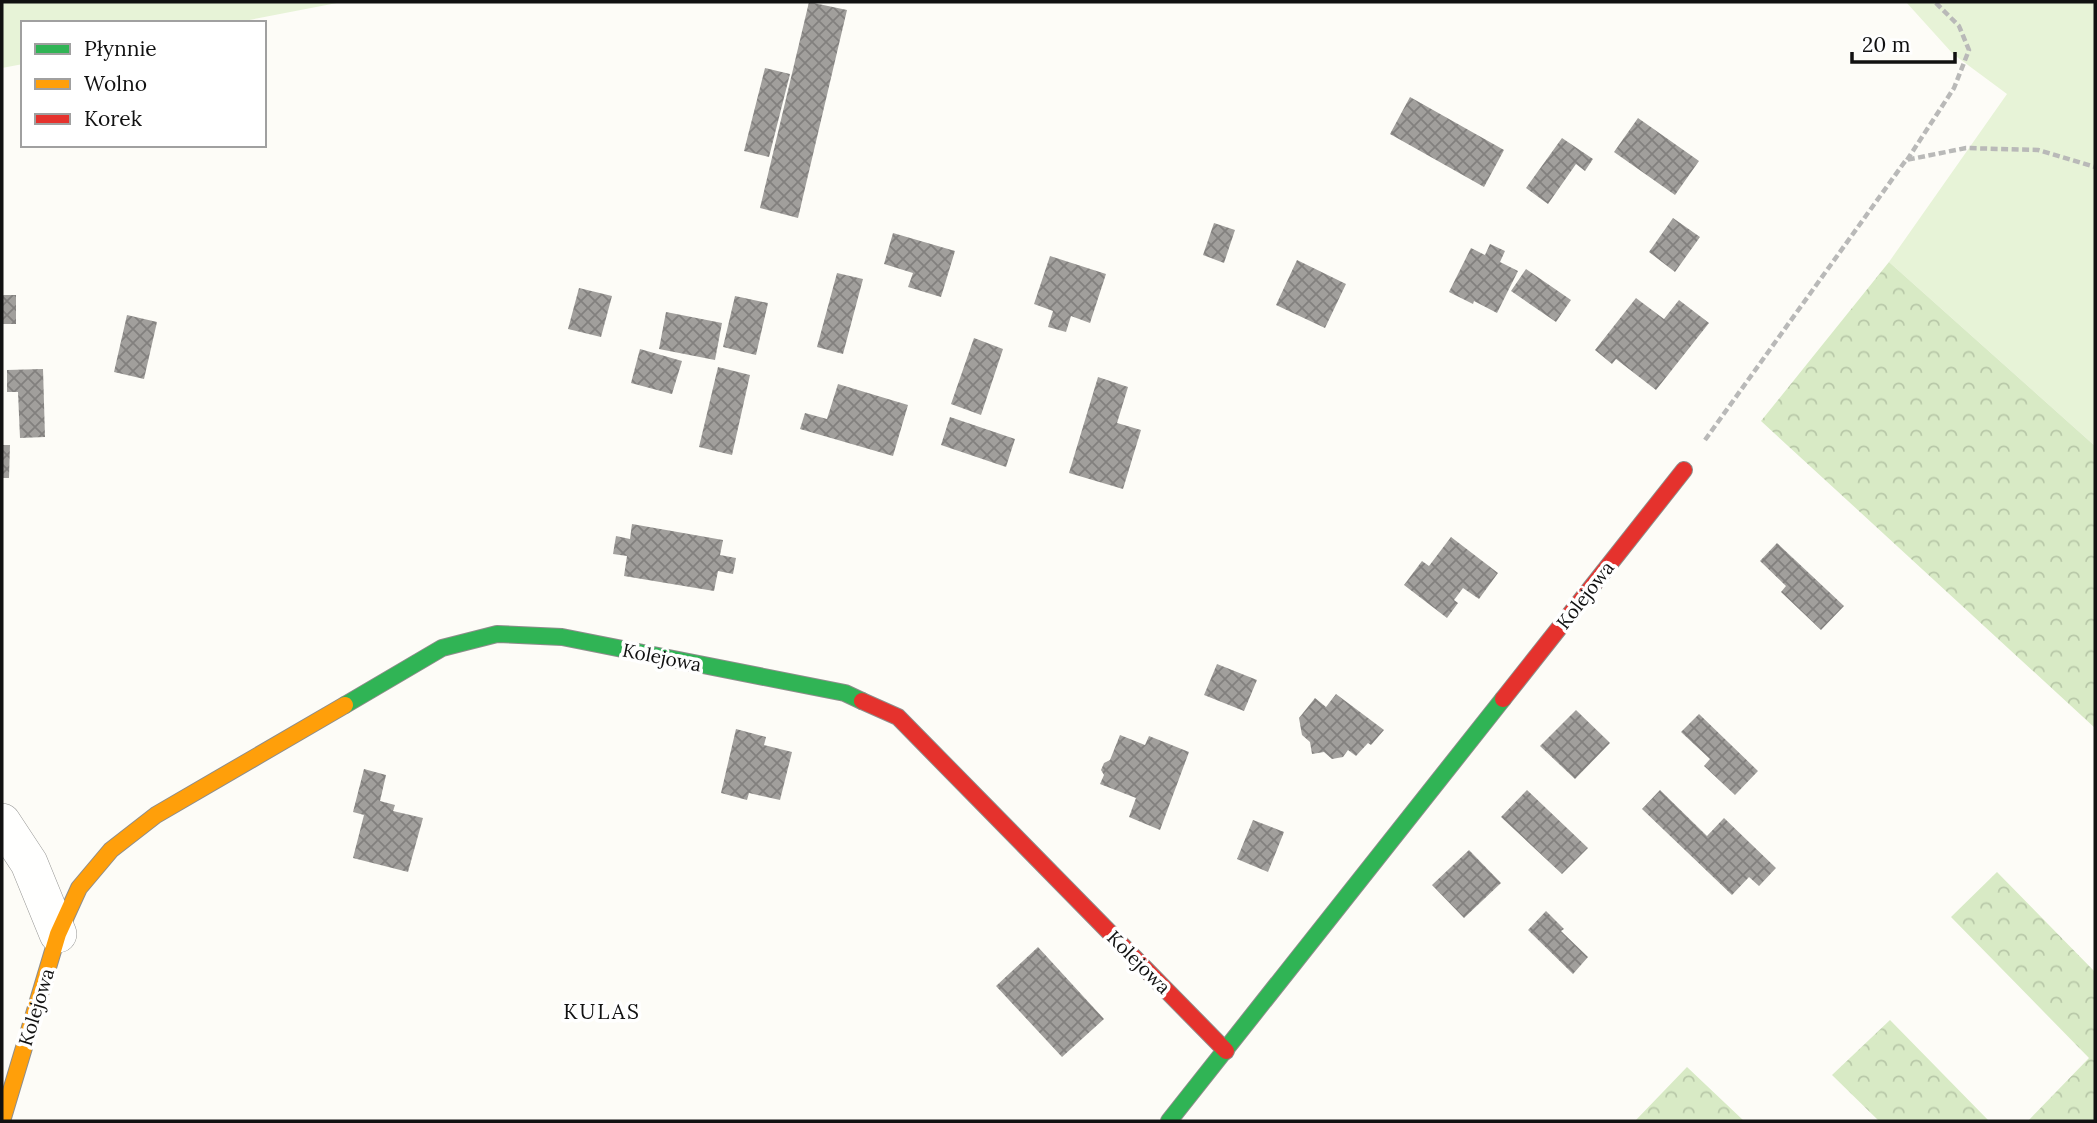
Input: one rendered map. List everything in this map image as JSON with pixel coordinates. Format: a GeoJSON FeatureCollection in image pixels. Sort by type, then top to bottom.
{"type":"FeatureCollection","features":[{"type":"Feature","properties":{"kind":"street","name":"Kolejowa"},"geometry":{"type":"LineString","coordinates":[[1169,1121],[1684,470]]}},
{"type":"Feature","properties":{"kind":"street","name":"Kolejowa"},"geometry":{"type":"LineString","coordinates":[[2,1121],[58,934],[79,888],[111,850],[156,815],[442,648],[497,634],[562,637],[845,693],[898,717],[1226,1051]]}},
{"type":"Feature","properties":{"kind":"street"},"geometry":{"type":"LineString","coordinates":[[2,822],[29,863],[58,934]]}},
{"type":"Feature","properties":{"kind":"path"},"geometry":{"type":"LineString","coordinates":[[1684,470],[1906,160],[1954,88],[1969,50],[1959,26],[1935,2]]}},
{"type":"Feature","properties":{"kind":"path"},"geometry":{"type":"LineString","coordinates":[[1906,160],[1966,148],[2038,150],[2095,167]]}},
{"type":"Feature","properties":{"kind":"green space"},"geometry":{"type":"Polygon","coordinates":[[[2,2],[342,2],[244,21],[21,21],[21,64],[2,68],[2,2]]]}},
{"type":"Feature","properties":{"kind":"green space"},"geometry":{"type":"Polygon","coordinates":[[[1906,2],[2095,2],[2095,446],[1889,262],[2007,94],[1953,54],[1906,2]]]}},
{"type":"Feature","properties":{"kind":"green space"},"geometry":{"type":"Polygon","coordinates":[[[1889,262],[2095,446],[2095,728],[1761,421],[1889,262]]]}},
{"type":"Feature","properties":{"kind":"green space"},"geometry":{"type":"Polygon","coordinates":[[[1997,872],[2095,972],[2095,1121],[2028,1121],[2089,1058],[1951,917],[1997,872]]]}},
{"type":"Feature","properties":{"kind":"green space"},"geometry":{"type":"Polygon","coordinates":[[[1890,1020],[1989,1121],[1879,1121],[1832,1075],[1890,1020]]]}},
{"type":"Feature","properties":{"kind":"green space"},"geometry":{"type":"Polygon","coordinates":[[[1687,1067],[1744,1121],[1635,1121],[1687,1067]]]}},
{"type":"Feature","properties":{"kind":"building"},"geometry":{"type":"Polygon","coordinates":[[[809,2],[847,10],[798,218],[760,208],[809,2]]]}},
{"type":"Feature","properties":{"kind":"building"},"geometry":{"type":"Polygon","coordinates":[[[765,68],[790,74],[769,157],[744,151],[765,68]]]}},
{"type":"Feature","properties":{"kind":"building"},"geometry":{"type":"Polygon","coordinates":[[[1410,97],[1504,150],[1484,187],[1390,134],[1410,97]]]}},
{"type":"Feature","properties":{"kind":"building"},"geometry":{"type":"Polygon","coordinates":[[[1638,118],[1699,161],[1675,195],[1614,152],[1638,118]]]}},
{"type":"Feature","properties":{"kind":"building"},"geometry":{"type":"Polygon","coordinates":[[[1562,138],[1593,159],[1585,171],[1576,164],[1548,204],[1526,188],[1562,138]]]}},
{"type":"Feature","properties":{"kind":"building"},"geometry":{"type":"Polygon","coordinates":[[[1673,218],[1700,237],[1675,272],[1649,252],[1673,218]]]}},
{"type":"Feature","properties":{"kind":"building"},"geometry":{"type":"Polygon","coordinates":[[[1214,223],[1235,230],[1224,263],[1203,255],[1214,223]]]}},
{"type":"Feature","properties":{"kind":"building"},"geometry":{"type":"Polygon","coordinates":[[[893,233],[955,251],[941,297],[908,287],[913,273],[884,264],[893,233]]]}},
{"type":"Feature","properties":{"kind":"building"},"geometry":{"type":"Polygon","coordinates":[[[1490,244],[1505,251],[1500,262],[1518,271],[1497,313],[1449,292],[1471,248],[1485,255],[1490,244]]]}},
{"type":"Feature","properties":{"kind":"building"},"geometry":{"type":"Polygon","coordinates":[[[1050,256],[1106,274],[1090,323],[1071,316],[1066,332],[1048,327],[1053,311],[1034,304],[1050,256]]]}},
{"type":"Feature","properties":{"kind":"building"},"geometry":{"type":"Polygon","coordinates":[[[1297,260],[1346,284],[1325,328],[1276,305],[1297,260]]]}},
{"type":"Feature","properties":{"kind":"building"},"geometry":{"type":"Polygon","coordinates":[[[1526,269],[1571,300],[1556,322],[1511,291],[1526,269]]]}},
{"type":"Feature","properties":{"kind":"building"},"geometry":{"type":"Polygon","coordinates":[[[837,273],[863,279],[843,354],[817,347],[837,273]]]}},
{"type":"Feature","properties":{"kind":"building"},"geometry":{"type":"Polygon","coordinates":[[[579,288],[612,296],[601,337],[568,329],[579,288]]]}},
{"type":"Feature","properties":{"kind":"building"},"geometry":{"type":"Polygon","coordinates":[[[2,295],[16,295],[16,324],[2,324],[2,295]]]}},
{"type":"Feature","properties":{"kind":"building"},"geometry":{"type":"Polygon","coordinates":[[[735,296],[768,303],[756,355],[723,347],[735,296]]]}},
{"type":"Feature","properties":{"kind":"building"},"geometry":{"type":"Polygon","coordinates":[[[1636,298],[1664,319],[1679,300],[1709,323],[1656,390],[1616,359],[1612,364],[1595,350],[1636,298]]]}},
{"type":"Feature","properties":{"kind":"building"},"geometry":{"type":"Polygon","coordinates":[[[666,312],[722,323],[715,360],[659,349],[666,312]]]}},
{"type":"Feature","properties":{"kind":"building"},"geometry":{"type":"Polygon","coordinates":[[[127,315],[157,322],[144,379],[114,372],[127,315]]]}},
{"type":"Feature","properties":{"kind":"building"},"geometry":{"type":"Polygon","coordinates":[[[974,338],[1003,349],[981,415],[951,404],[974,338]]]}},
{"type":"Feature","properties":{"kind":"building"},"geometry":{"type":"Polygon","coordinates":[[[640,349],[682,361],[672,394],[631,383],[640,349]]]}},
{"type":"Feature","properties":{"kind":"building"},"geometry":{"type":"Polygon","coordinates":[[[718,367],[750,375],[732,455],[699,447],[718,367]]]}},
{"type":"Feature","properties":{"kind":"building"},"geometry":{"type":"Polygon","coordinates":[[[43,369],[45,437],[20,438],[18,392],[7,392],[7,370],[43,369]]]}},
{"type":"Feature","properties":{"kind":"building"},"geometry":{"type":"Polygon","coordinates":[[[1098,377],[1128,387],[1117,423],[1141,430],[1123,489],[1069,473],[1098,377]]]}},
{"type":"Feature","properties":{"kind":"building"},"geometry":{"type":"Polygon","coordinates":[[[838,384],[908,405],[893,456],[800,429],[805,413],[827,419],[838,384]]]}},
{"type":"Feature","properties":{"kind":"building"},"geometry":{"type":"Polygon","coordinates":[[[950,417],[1015,439],[1006,467],[941,445],[950,417]]]}},
{"type":"Feature","properties":{"kind":"building"},"geometry":{"type":"Polygon","coordinates":[[[2,445],[10,445],[9,478],[2,478],[2,445]]]}},
{"type":"Feature","properties":{"kind":"building"},"geometry":{"type":"Polygon","coordinates":[[[632,524],[723,540],[720,555],[736,558],[733,574],[718,571],[714,591],[624,576],[627,556],[613,554],[616,536],[630,539],[632,524]]]}},
{"type":"Feature","properties":{"kind":"building"},"geometry":{"type":"Polygon","coordinates":[[[1451,537],[1498,573],[1479,599],[1463,588],[1454,600],[1458,603],[1447,618],[1404,585],[1422,561],[1429,566],[1451,537]]]}},
{"type":"Feature","properties":{"kind":"building"},"geometry":{"type":"Polygon","coordinates":[[[1777,543],[1844,606],[1821,630],[1781,592],[1786,586],[1760,561],[1777,543]]]}},
{"type":"Feature","properties":{"kind":"building"},"geometry":{"type":"Polygon","coordinates":[[[1217,664],[1257,680],[1244,711],[1204,695],[1217,664]]]}},
{"type":"Feature","properties":{"kind":"building"},"geometry":{"type":"Polygon","coordinates":[[[1336,694],[1384,730],[1371,745],[1368,743],[1356,756],[1348,750],[1343,757],[1332,759],[1324,752],[1312,754],[1310,742],[1302,735],[1299,718],[1315,698],[1326,707],[1336,694]]]}},
{"type":"Feature","properties":{"kind":"building"},"geometry":{"type":"Polygon","coordinates":[[[1576,710],[1610,743],[1575,779],[1540,746],[1576,710]]]}},
{"type":"Feature","properties":{"kind":"building"},"geometry":{"type":"Polygon","coordinates":[[[1699,714],[1758,771],[1735,795],[1704,766],[1710,759],[1681,732],[1699,714]]]}},
{"type":"Feature","properties":{"kind":"building"},"geometry":{"type":"Polygon","coordinates":[[[736,729],[766,737],[764,745],[792,752],[780,800],[749,793],[747,800],[721,793],[736,729]]]}},
{"type":"Feature","properties":{"kind":"building"},"geometry":{"type":"Polygon","coordinates":[[[1120,735],[1145,745],[1149,736],[1189,752],[1160,830],[1129,817],[1136,798],[1100,784],[1104,775],[1101,770],[1104,763],[1110,760],[1120,735]]]}},
{"type":"Feature","properties":{"kind":"building"},"geometry":{"type":"Polygon","coordinates":[[[364,769],[386,775],[380,801],[395,805],[393,811],[423,818],[408,872],[353,858],[364,815],[353,812],[364,769]]]}},
{"type":"Feature","properties":{"kind":"building"},"geometry":{"type":"Polygon","coordinates":[[[1527,790],[1588,848],[1562,874],[1501,817],[1527,790]]]}},
{"type":"Feature","properties":{"kind":"building"},"geometry":{"type":"Polygon","coordinates":[[[1660,790],[1707,836],[1724,818],[1776,868],[1759,886],[1749,877],[1732,895],[1642,809],[1660,790]]]}},
{"type":"Feature","properties":{"kind":"building"},"geometry":{"type":"Polygon","coordinates":[[[1253,820],[1284,832],[1268,872],[1237,859],[1253,820]]]}},
{"type":"Feature","properties":{"kind":"building"},"geometry":{"type":"Polygon","coordinates":[[[1469,850],[1501,883],[1464,918],[1432,885],[1469,850]]]}},
{"type":"Feature","properties":{"kind":"building"},"geometry":{"type":"Polygon","coordinates":[[[1546,911],[1564,929],[1561,931],[1588,957],[1573,974],[1528,930],[1546,911]]]}},
{"type":"Feature","properties":{"kind":"building"},"geometry":{"type":"Polygon","coordinates":[[[1038,947],[1104,1019],[1062,1057],[996,986],[1038,947]]]}},
{"type":"Feature","properties":{"kind":"traffic: fast"},"geometry":{"type":"LineString","coordinates":[[345,705],[442,648],[497,634],[562,637],[845,693],[862,701]]}},
{"type":"Feature","properties":{"kind":"traffic: fast"},"geometry":{"type":"LineString","coordinates":[[1169,1121],[1503,699]]}},
{"type":"Feature","properties":{"kind":"traffic: slow"},"geometry":{"type":"LineString","coordinates":[[2,1121],[58,934],[79,888],[111,850],[156,815],[345,705]]}},
{"type":"Feature","properties":{"kind":"traffic: jam"},"geometry":{"type":"LineString","coordinates":[[1503,699],[1684,470]]}},
{"type":"Feature","properties":{"kind":"traffic: jam"},"geometry":{"type":"LineString","coordinates":[[862,701],[898,717],[1226,1051]]}},
{"type":"Feature","properties":{"kind":"district","name":"KULAS"},"geometry":{"type":"Point","coordinates":[602,1012]}}]}
